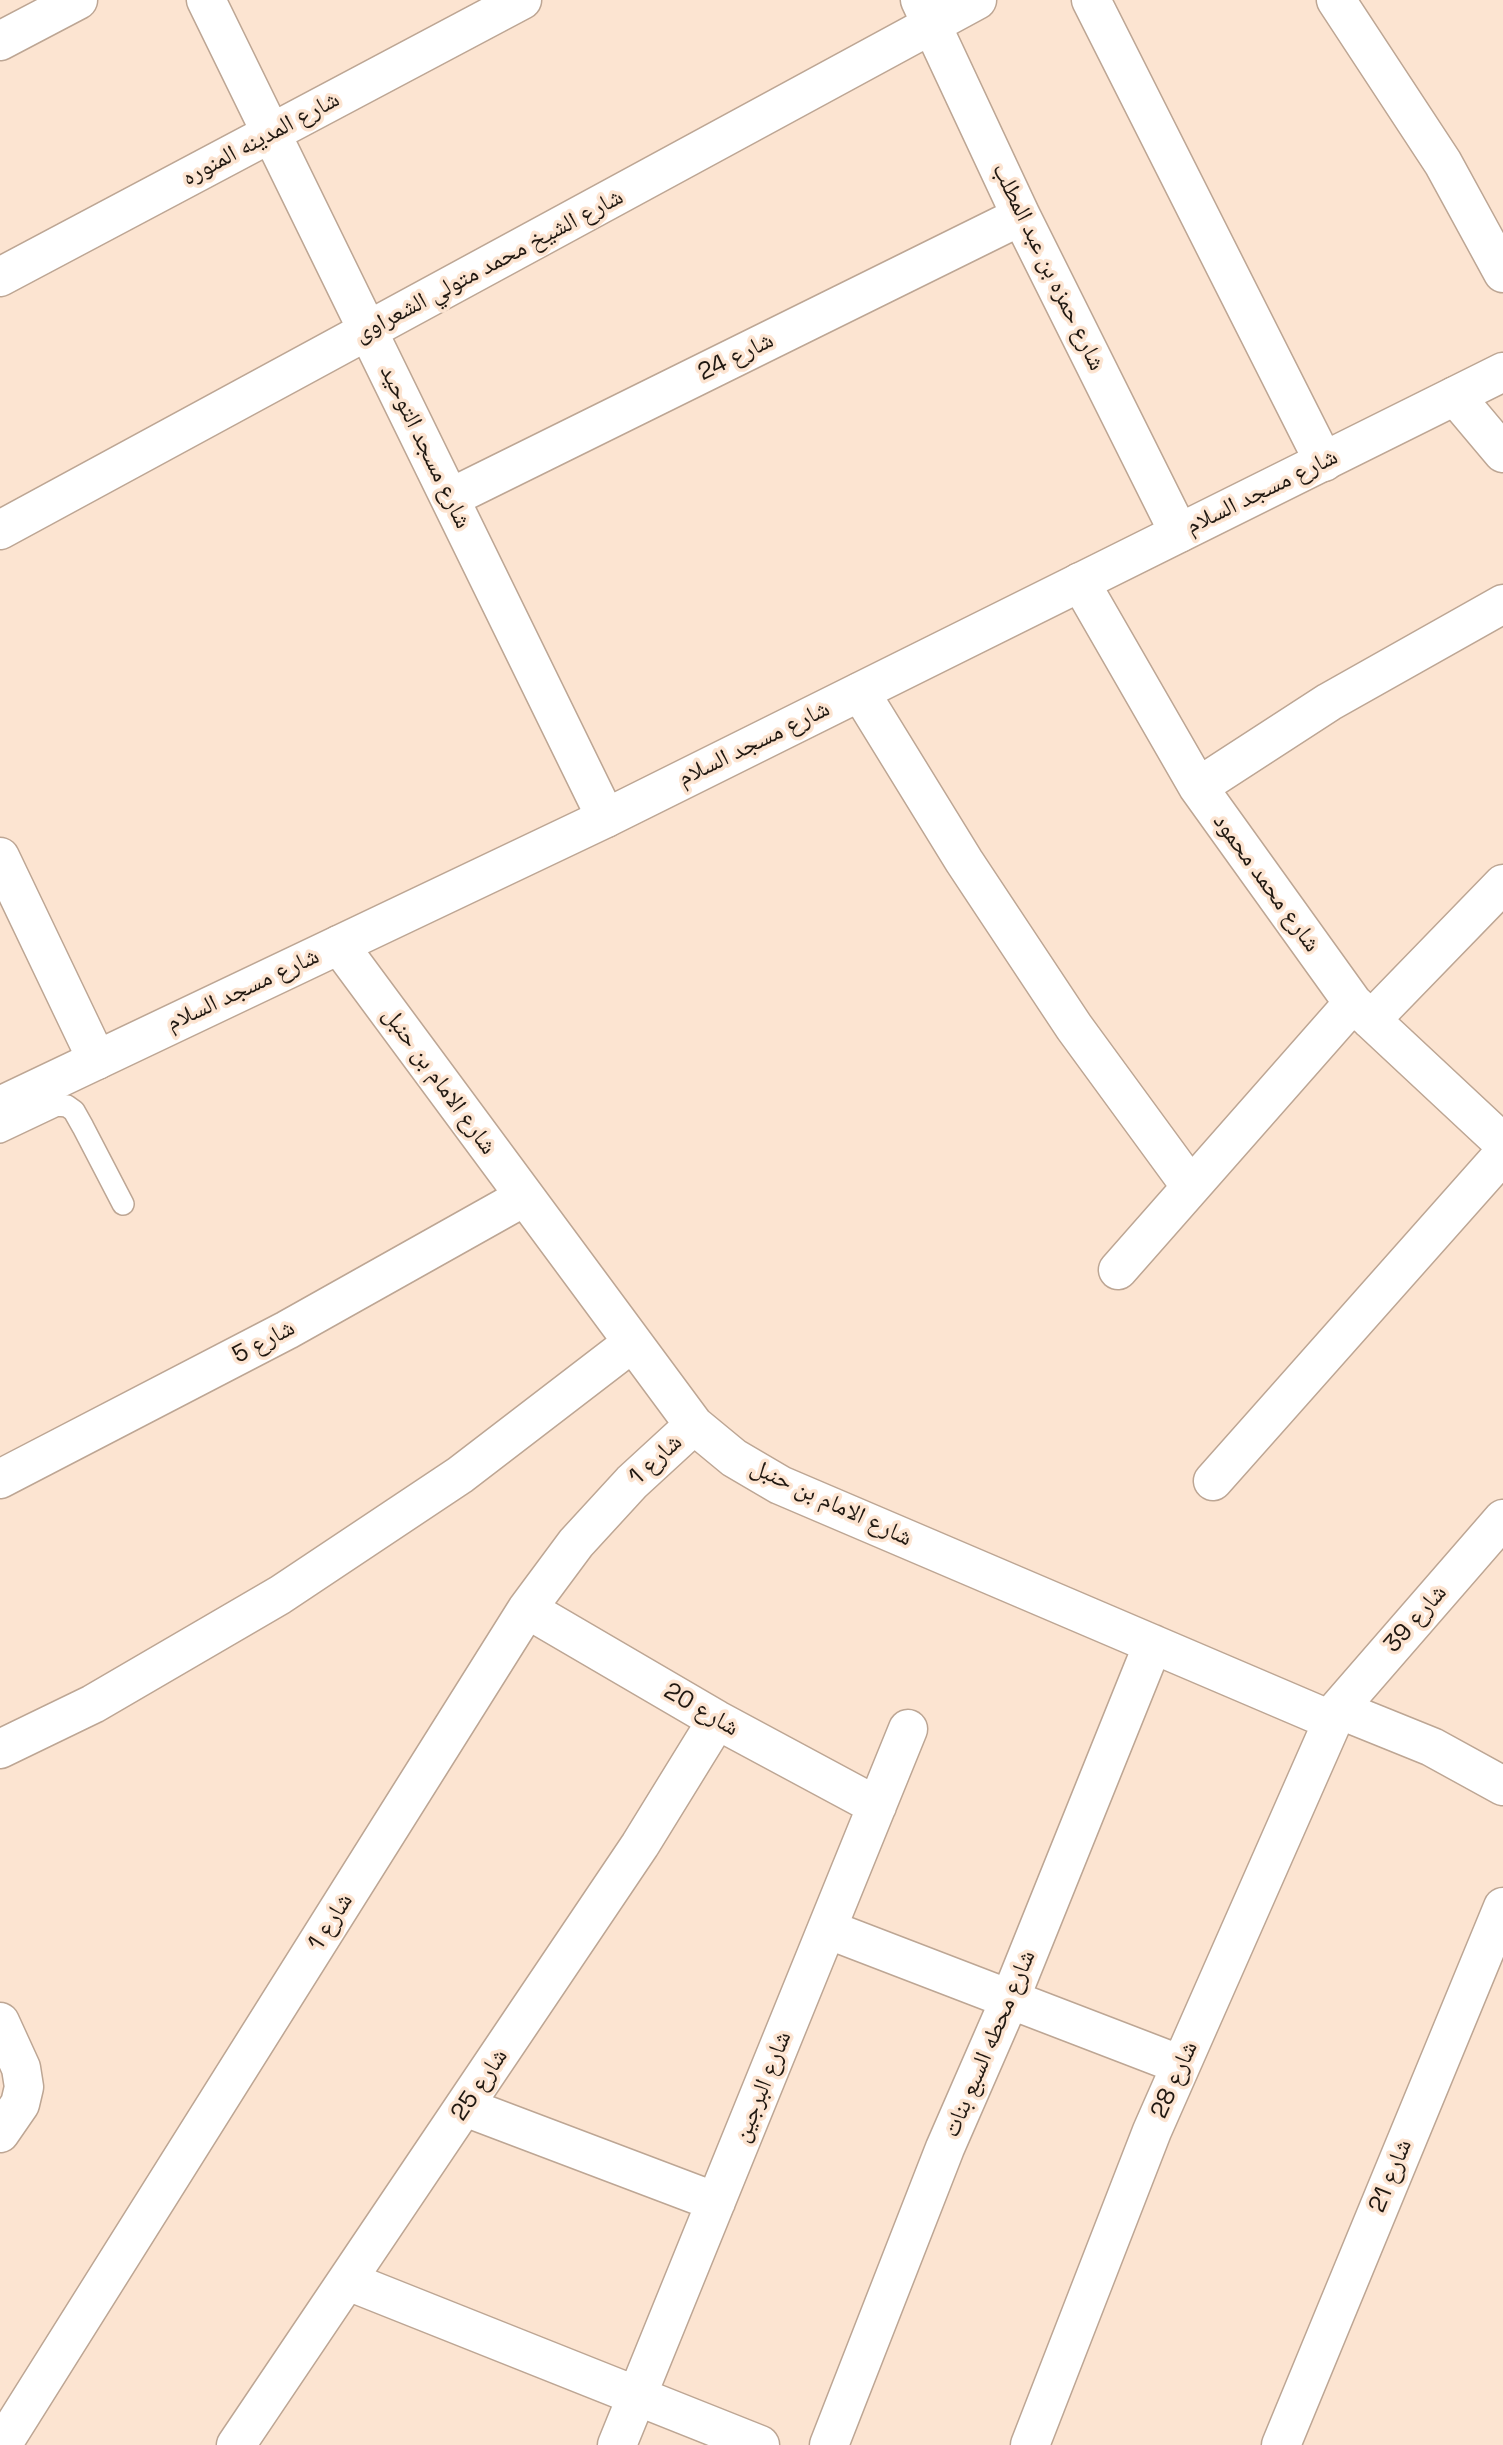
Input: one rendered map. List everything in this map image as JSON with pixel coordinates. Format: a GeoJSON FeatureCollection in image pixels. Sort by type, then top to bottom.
{"type":"FeatureCollection","features":[{"type":"Feature","properties":{"kind":"street"},"geometry":{"type":"LineString","coordinates":[[0,41],[78,0]]}},
{"type":"Feature","properties":{"kind":"street","name":"شارع مسجد التوحيد"},"geometry":{"type":"LineString","coordinates":[[206,0],[607,818]]}},
{"type":"Feature","properties":{"kind":"street","name":"شارع المدينه المنوره"},"geometry":{"type":"LineString","coordinates":[[0,277],[522,0]]}},
{"type":"Feature","properties":{"kind":"street","name":"شارع الشيخ محمد متولي الشعراوى"},"geometry":{"type":"LineString","coordinates":[[0,530],[368,331],[926,13],[977,0]]}},
{"type":"Feature","properties":{"kind":"street"},"geometry":{"type":"LineString","coordinates":[[1091,0],[1324,462]]}},
{"type":"Feature","properties":{"kind":"street"},"geometry":{"type":"LineString","coordinates":[[1336,0],[1443,163],[1503,274]]}},
{"type":"Feature","properties":{"kind":"street","name":"شارع حمزه بن عبد المطلب"},"geometry":{"type":"LineString","coordinates":[[926,13],[1021,216],[1179,533]]}},
{"type":"Feature","properties":{"kind":"street","name":"شارع 24"},"geometry":{"type":"LineString","coordinates":[[450,498],[1021,216]]}},
{"type":"Feature","properties":{"kind":"street","name":"شارع مسجد السلام"},"geometry":{"type":"LineString","coordinates":[[0,1106],[607,818],[1503,372]]}},
{"type":"Feature","properties":{"kind":"street"},"geometry":{"type":"LineString","coordinates":[[1455,396],[1503,453]]}},
{"type":"Feature","properties":{"kind":"street","name":"شارع محمد محمود"},"geometry":{"type":"LineString","coordinates":[[1080,582],[1198,788],[1362,1011],[1502,1143]]}},
{"type":"Feature","properties":{"kind":"street"},"geometry":{"type":"LineString","coordinates":[[1198,788],[1329,702],[1503,604]]}},
{"type":"Feature","properties":{"kind":"street"},"geometry":{"type":"LineString","coordinates":[[860,692],[964,862],[1074,1027],[1191,1188]]}},
{"type":"Feature","properties":{"kind":"street"},"geometry":{"type":"LineString","coordinates":[[0,857],[97,1060]]}},
{"type":"Feature","properties":{"kind":"street"},"geometry":{"type":"LineString","coordinates":[[1118,1270],[1191,1188],[1362,1011],[1503,884]]}},
{"type":"Feature","properties":{"kind":"street","name":"شارع الامام بن حنبل"},"geometry":{"type":"LineString","coordinates":[[339,945],[694,1425],[734,1458],[779,1485],[1153,1644],[1335,1715],[1432,1747],[1503,1786]]}},
{"type":"Feature","properties":{"kind":"street"},"geometry":{"type":"LineString","coordinates":[[1213,1481],[1502,1143]]}},
{"type":"Feature","properties":{"kind":"street","name":"شارع 5"},"geometry":{"type":"LineString","coordinates":[[0,1479],[287,1330],[524,1197]]}},
{"type":"Feature","properties":{"kind":"street"},"geometry":{"type":"LineString","coordinates":[[0,1749],[93,1703],[280,1595],[460,1475],[632,1343]]}},
{"type":"Feature","properties":{"kind":"street","name":"شارع 1"},"geometry":{"type":"LineString","coordinates":[[2,2445],[527,1609],[576,1543],[632,1482],[694,1425]]}},
{"type":"Feature","properties":{"kind":"street","name":"شارع 39"},"geometry":{"type":"LineString","coordinates":[[1335,1715],[1503,1519]]}},
{"type":"Feature","properties":{"kind":"street","name":"شارع 20"},"geometry":{"type":"LineString","coordinates":[[527,1609],[717,1720],[877,1805]]}},
{"type":"Feature","properties":{"kind":"street","name":"شارع محطه السبع بنات"},"geometry":{"type":"LineString","coordinates":[[829,2445],[945,2148],[1010,1999],[1153,1644]]}},
{"type":"Feature","properties":{"kind":"street","name":"شارع 28"},"geometry":{"type":"LineString","coordinates":[[1030,2445],[1152,2131],[1335,1715]]}},
{"type":"Feature","properties":{"kind":"street","name":"شارع 25"},"geometry":{"type":"LineString","coordinates":[[236,2445],[640,1845],[717,1720]]}},
{"type":"Feature","properties":{"kind":"street","name":"شارع البرجين"},"geometry":{"type":"LineString","coordinates":[[617,2445],[908,1729]]}},
{"type":"Feature","properties":{"kind":"street","name":"شارع 21"},"geometry":{"type":"LineString","coordinates":[[1281,2445],[1503,1908]]}},
{"type":"Feature","properties":{"kind":"street"},"geometry":{"type":"LineString","coordinates":[[827,1928],[1181,2065]]}},
{"type":"Feature","properties":{"kind":"street"},"geometry":{"type":"LineString","coordinates":[[0,2022],[21,2068],[24,2087],[20,2104],[0,2133]]}},
{"type":"Feature","properties":{"kind":"street"},"geometry":{"type":"LineString","coordinates":[[465,2108],[716,2202]]}},
{"type":"Feature","properties":{"kind":"street"},"geometry":{"type":"LineString","coordinates":[[348,2281],[760,2445]]}},
{"type":"Feature","properties":{"kind":"lane"},"geometry":{"type":"LineString","coordinates":[[0,1132],[57,1105],[67,1106],[74,1111],[123,1204]]}}]}
